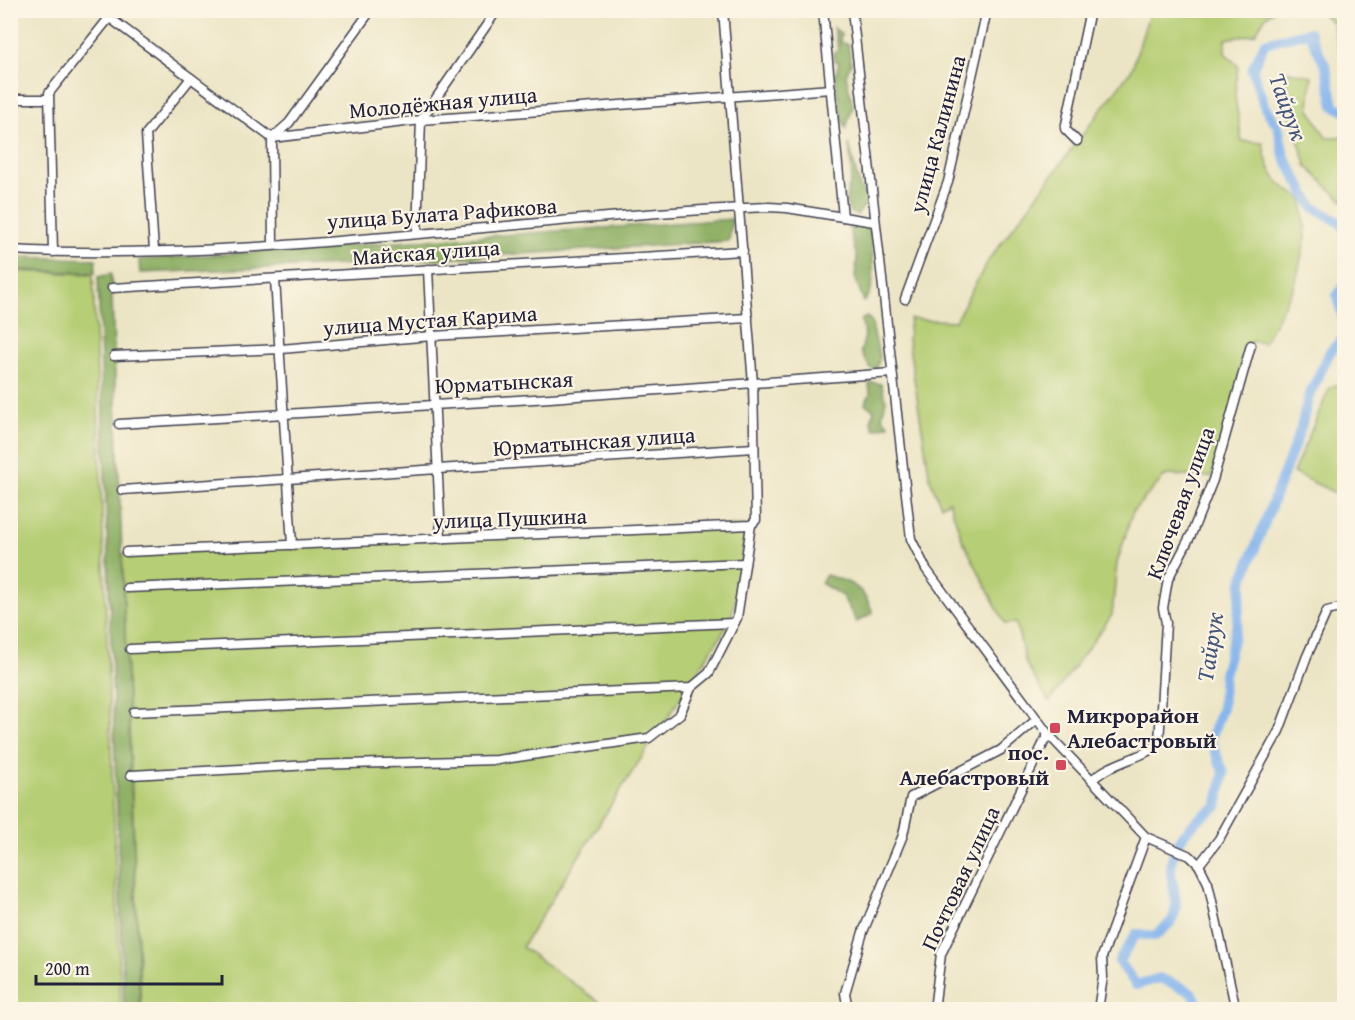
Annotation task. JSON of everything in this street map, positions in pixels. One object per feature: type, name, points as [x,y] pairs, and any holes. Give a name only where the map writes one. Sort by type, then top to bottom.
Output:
[{"type":"street","points":[[273,245],[272,138],[289,123],[371,10]]},
{"type":"street","points":[[417,233],[421,120],[497,10]]},
{"type":"street","points":[[132,775],[311,765],[497,760],[650,738],[680,714],[691,688],[709,673],[734,623],[751,525],[756,520],[753,384],[723,10]]},
{"type":"street","points":[[823,10],[843,217]]},
{"type":"street","name":"улица Калинина","points":[[905,299],[948,182],[987,10]]},
{"type":"street","points":[[1077,141],[1065,129],[1090,10]]},
{"type":"street","points":[[855,12],[874,222],[911,539],[926,569],[1048,734],[1146,837],[1190,856],[1199,865],[1209,883],[1236,1010]]},
{"type":"street","points":[[53,252],[48,99],[51,87],[104,13],[272,138]]},
{"type":"street","points":[[154,250],[146,134],[191,78]]},
{"type":"street","name":"Молодёжная улица","points":[[272,138],[421,120],[831,89]]},
{"type":"street","points":[[10,99],[48,99]]},
{"type":"street","name":"улица Булата Рафикова","points":[[10,250],[106,254],[273,245],[739,208],[787,208],[874,222]]},
{"type":"street","name":"Майская улица","points":[[112,288],[742,252]]},
{"type":"street","points":[[428,269],[441,539]]},
{"type":"street","points":[[276,279],[292,545]]},
{"type":"street","name":"улица Мустая Карима","points":[[114,356],[281,350],[432,336],[748,318]]},
{"type":"street","name":"Ключевая улица","points":[[1092,780],[1131,756],[1152,750],[1159,743],[1166,623],[1163,608],[1168,579],[1191,535],[1213,480],[1251,345]]},
{"type":"street","name":"Юрматынская","points":[[119,424],[753,384],[892,373]]},
{"type":"street","name":"Юрматынская улица","points":[[122,490],[754,448]]},
{"type":"street","name":"улица Пушкина","points":[[126,552],[751,525]]},
{"type":"street","points":[[127,588],[745,562]]},
{"type":"street","points":[[1199,865],[1219,839],[1279,731],[1307,656],[1327,611],[1344,607]]},
{"type":"street","points":[[130,649],[734,623]]},
{"type":"street","points":[[134,712],[691,688]]},
{"type":"street","points":[[848,1010],[845,993],[863,932],[903,835],[911,797],[1000,750],[1036,720]]},
{"type":"street","name":"Почтовая улица","points":[[934,1010],[941,954],[1048,734]]},
{"type":"street","points":[[1098,1010],[1103,977],[1102,957],[1146,837]]},
{"type":"green space","points":[[1150,11],[1273,11],[1266,16],[1255,34],[1226,39],[1225,53],[1238,66],[1235,96],[1242,141],[1263,143],[1267,162],[1274,176],[1285,188],[1302,198],[1306,237],[1295,285],[1264,343],[1251,341],[1211,477],[1166,475],[1133,511],[1117,563],[1112,615],[1049,702],[1026,664],[1016,623],[1005,624],[962,539],[949,501],[941,506],[930,479],[908,340],[910,319],[955,321],[988,261],[1132,69]]},
{"type":"green space","points":[[1319,11],[1344,11],[1344,66],[1332,22]]},
{"type":"green space","points":[[833,27],[841,34],[840,42],[848,44],[851,63],[846,75],[853,106],[846,128],[841,116],[835,77],[839,62],[834,60],[833,53],[839,49]]},
{"type":"green space","points":[[1281,70],[1312,76],[1309,107],[1326,138],[1344,136],[1344,202],[1307,167],[1289,110]]},
{"type":"green space","points":[[849,144],[860,189],[866,195],[866,204],[857,215],[851,213],[846,199],[852,176]]},
{"type":"green space","points":[[732,219],[729,241],[341,265],[140,273],[139,260]]},
{"type":"green space","points":[[862,224],[870,231],[873,268],[872,287],[864,302],[855,277],[857,258],[849,228]]},
{"type":"green space","points":[[11,257],[96,259],[95,273],[11,270]]},
{"type":"green space","points":[[11,271],[93,274],[121,1009],[11,1009]]},
{"type":"green space","points":[[111,274],[140,1009],[124,1009],[98,277]]},
{"type":"green space","points":[[867,317],[871,321],[880,358],[876,370],[870,368],[861,352],[865,335],[861,320]]},
{"type":"green space","points":[[869,382],[881,384],[886,400],[882,417],[889,425],[874,429],[871,421],[874,410],[865,404],[870,394]]},
{"type":"green space","points":[[1344,382],[1344,497],[1293,473],[1330,387]]},
{"type":"green space","points":[[745,525],[741,576],[730,622],[522,947],[609,1009],[141,1009],[122,554]]},
{"type":"green space","points":[[826,575],[850,583],[861,591],[873,613],[857,622],[842,596],[821,583]]},
{"type":"waterway","name":"Тайрук","points":[[1344,111],[1334,106],[1326,67],[1309,32],[1265,43],[1252,69],[1265,108],[1278,126],[1284,156],[1312,206],[1342,224],[1344,230]]},
{"type":"waterway","name":"Тайрук","points":[[1344,286],[1337,296],[1344,322]]},
{"type":"waterway","name":"Тайрук","points":[[1202,1010],[1191,992],[1160,978],[1136,985],[1119,961],[1136,934],[1155,936],[1172,920],[1176,909],[1171,874],[1174,853],[1178,843],[1191,826],[1217,807],[1224,773],[1210,740],[1222,708],[1224,674],[1237,624],[1242,582],[1300,431],[1309,396],[1330,352],[1344,337]]},
{"type":"place","name":"Микрорайон Алебастровый","points":[[1055,728]]},
{"type":"place","name":"пос. Алебастровый","points":[[1061,765]]}]
